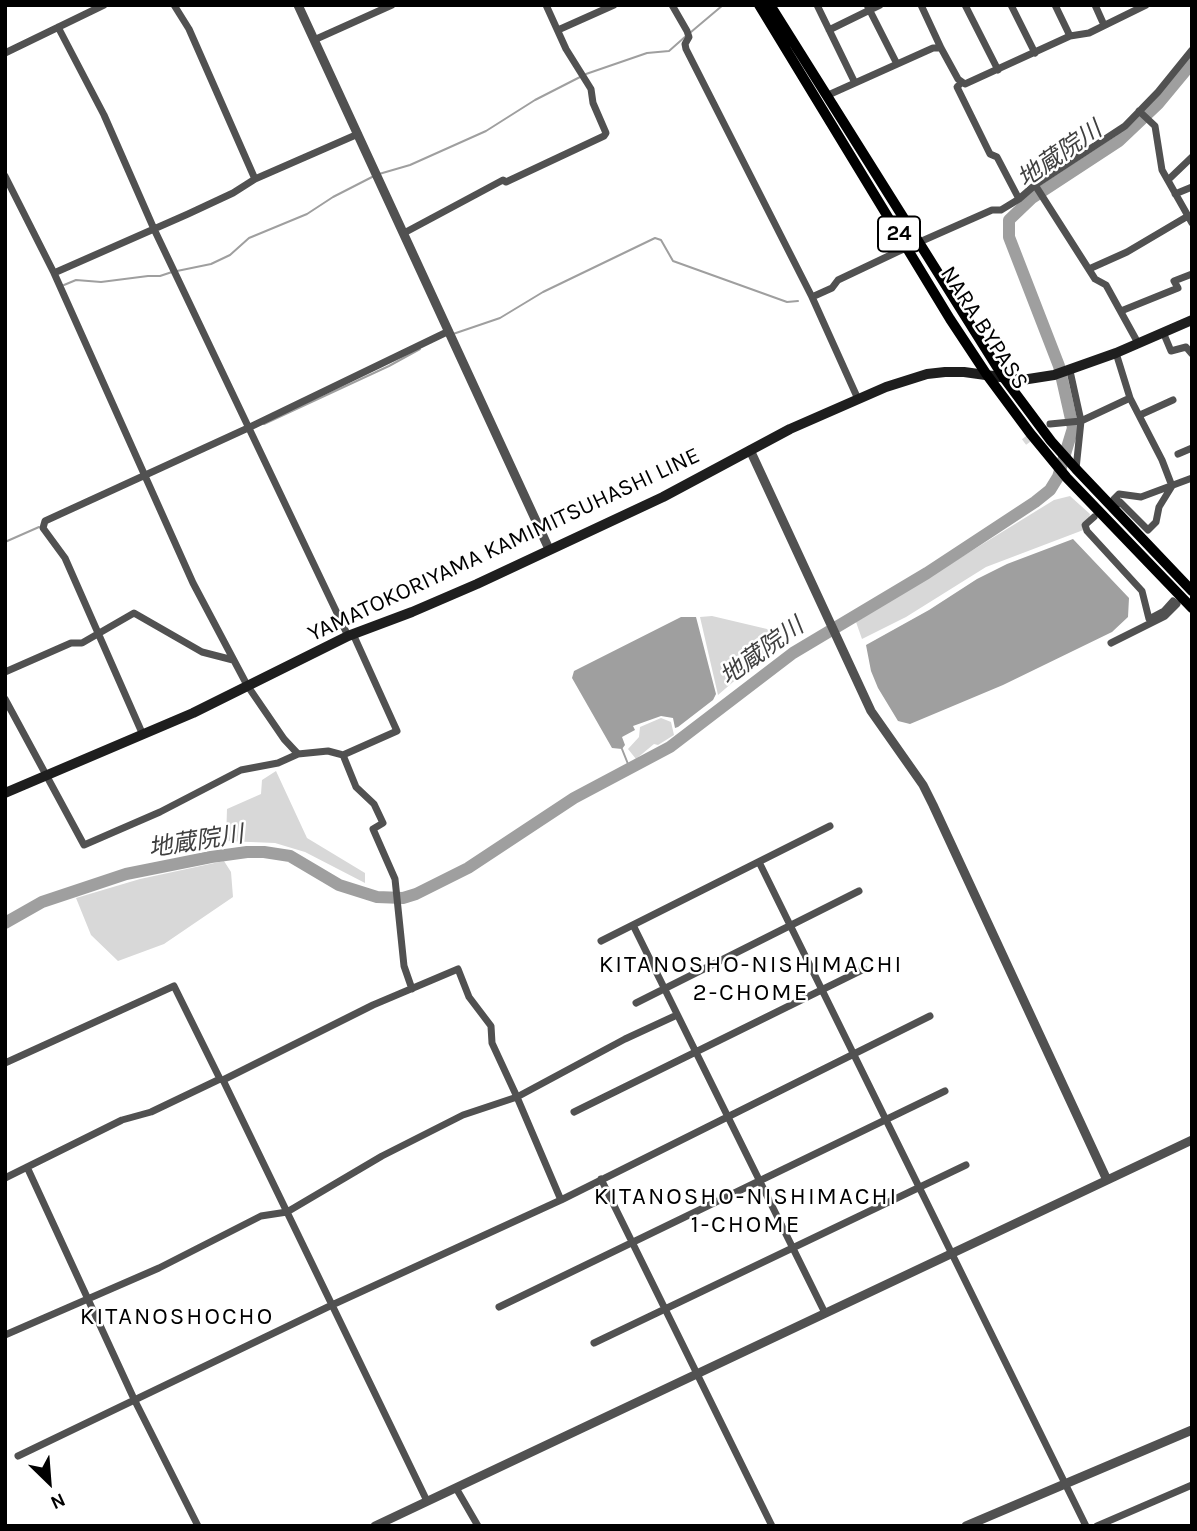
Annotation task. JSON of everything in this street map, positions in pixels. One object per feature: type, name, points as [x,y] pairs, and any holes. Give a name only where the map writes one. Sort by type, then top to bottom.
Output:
[{"type":"highway","name":"NARA BYPASS","points":[[759,5],[950,319],[987,375],[1067,478],[1192,608]]},
{"type":"highway","name":"NARA BYPASS","points":[[770,5],[1004,378],[1051,441],[1074,467],[1113,503],[1192,591]]},
{"type":"main road","name":"YAMATOKORIYAMA KAMIMITSUHASHI LINE","points":[[5,793],[193,713],[350,635],[453,594],[663,497],[790,429],[858,399],[927,374],[954,372],[1022,380],[1054,375],[1116,353],[1192,320]]},
{"type":"street","points":[[5,53],[104,5]]},
{"type":"street","points":[[174,5],[194,38],[211,83],[255,179]]},
{"type":"street","points":[[298,5],[550,549]]},
{"type":"street","points":[[314,40],[392,5]]},
{"type":"street","points":[[404,233],[503,180],[506,182],[606,133],[583,74],[566,49],[546,5]]},
{"type":"street","points":[[558,30],[614,5]]},
{"type":"street","points":[[672,5],[688,34],[686,48],[812,297],[858,399]]},
{"type":"street","points":[[817,5],[855,83]]},
{"type":"street","points":[[829,30],[869,8],[880,5]]},
{"type":"street","points":[[921,5],[961,83]]},
{"type":"street","points":[[965,5],[998,70]]},
{"type":"street","points":[[1011,5],[1035,53]]},
{"type":"street","points":[[1055,5],[1070,36]]},
{"type":"street","points":[[1095,5],[1104,24]]},
{"type":"street","points":[[1019,199],[997,157],[990,154],[957,87],[1070,36],[1089,33],[1146,5]]},
{"type":"street","points":[[869,8],[897,64]]},
{"type":"street","points":[[5,699],[85,845],[160,812],[240,770],[278,763],[298,754],[328,751],[343,755],[397,731],[249,430],[154,229],[104,115],[58,27]]},
{"type":"street","points":[[826,96],[933,48],[941,48]]},
{"type":"street","points":[[920,247],[959,232],[1001,210],[1105,141],[1140,112],[1192,50]]},
{"type":"street","points":[[1089,269],[1190,219],[1162,170],[1155,126],[1140,112]]},
{"type":"street","points":[[54,273],[358,134]]},
{"type":"street","points":[[1168,180],[1192,157]]},
{"type":"street","points":[[5,176],[54,273],[193,583],[247,685],[284,740],[298,754]]},
{"type":"street","points":[[1036,186],[1095,279],[1106,285],[1138,343]]},
{"type":"street","points":[[1175,194],[1192,187]]},
{"type":"street","points":[[812,297],[832,288],[838,280],[897,252],[992,210],[1001,210]]},
{"type":"street","points":[[1121,311],[1178,288],[1174,281],[1192,274]]},
{"type":"street","points":[[1163,332],[1171,351],[1186,347],[1192,354]]},
{"type":"street","points":[[143,735],[65,558],[44,524],[451,335]]},
{"type":"street","points":[[1116,353],[1130,398],[1172,486]]},
{"type":"street","points":[[1069,371],[1075,422],[1074,467]]},
{"type":"street","points":[[1050,424],[1075,422],[1130,398]]},
{"type":"street","points":[[1140,415],[1173,400]]},
{"type":"street","points":[[1178,454],[1192,448]]},
{"type":"street","points":[[750,450],[871,711],[923,785],[933,805],[1107,1180]]},
{"type":"street","points":[[1113,503],[1119,494],[1141,497],[1192,478]]},
{"type":"street","points":[[1113,503],[1120,502],[1148,530],[1156,522],[1159,507],[1172,486]]},
{"type":"street","points":[[1094,517],[1085,526],[1087,531],[1142,591],[1149,619],[1164,611],[1173,601],[1177,604],[1166,616],[1111,643]]},
{"type":"street","points":[[5,672],[71,643],[82,643],[134,614],[202,652],[233,660]]},
{"type":"street","points":[[343,755],[356,787],[374,804],[383,823],[373,829],[396,879],[404,966],[412,989]]},
{"type":"street","points":[[601,941],[830,825]]},
{"type":"street","points":[[759,862],[1086,1526]]},
{"type":"street","points":[[636,1003],[859,891]]},
{"type":"street","points":[[633,925],[825,1313]]},
{"type":"street","points":[[5,1178],[122,1120],[151,1112],[373,1005],[458,969],[469,998],[491,1026],[492,1043],[561,1200]]},
{"type":"street","points":[[574,1112],[864,969]]},
{"type":"street","points":[[5,1063],[174,986],[427,1501]]},
{"type":"street","points":[[5,1335],[159,1268],[261,1216],[287,1212],[382,1156],[463,1115],[517,1097],[625,1039],[677,1015]]},
{"type":"street","points":[[18,1456],[332,1305],[561,1200],[930,1016]]},
{"type":"street","points":[[499,1307],[945,1091]]},
{"type":"street","points":[[375,1526],[1192,1140]]},
{"type":"street","points":[[594,1343],[664,1307],[966,1165]]},
{"type":"street","points":[[27,1167],[134,1399],[198,1526]]},
{"type":"street","points":[[601,1179],[772,1526]]},
{"type":"street","points":[[966,1526],[1191,1431]]},
{"type":"street","points":[[1097,1526],[1192,1485]]},
{"type":"street","points":[[456,1488],[478,1526]]},
{"type":"shaded area","points":[[1070,496],[1090,514],[1086,529],[986,567],[906,617],[862,639],[856,622],[1054,500]]},
{"type":"shaded area","points":[[1073,539],[1129,598],[1128,617],[1112,632],[1003,685],[910,724],[898,721],[878,688],[871,671],[866,645],[929,610],[977,579],[1007,564]]},
{"type":"shaded area","points":[[712,616],[767,629],[775,635],[777,644],[718,695],[700,617]]},
{"type":"shaded area","points":[[681,617],[696,617],[716,694],[713,700],[675,728],[673,718],[661,716],[633,726],[635,730],[622,737],[625,745],[622,749],[612,748],[572,678],[574,671]]},
{"type":"shaded area","points":[[661,718],[671,722],[674,735],[658,745],[654,744],[636,759],[628,749],[639,737],[640,727]]},
{"type":"shaded area","points":[[276,771],[307,838],[365,873],[365,883],[305,852],[275,843],[226,841],[227,809],[261,794],[262,780]]},
{"type":"shaded area","points":[[224,861],[231,872],[233,897],[164,944],[118,961],[91,935],[76,898],[140,879]]},
{"type":"waterway","points":[[691,32],[723,5]]},
{"type":"waterway","points":[[586,74],[647,53],[669,51],[686,36]]},
{"type":"waterway","name":"地蔵院川","points":[[5,923],[42,902],[126,874],[247,852],[290,856],[339,885],[377,897],[403,898],[416,894],[468,868],[574,798],[670,747],[793,653],[927,573],[1035,502],[1050,490],[1058,477],[1073,428],[1059,366],[1009,237],[1009,220],[1032,198],[1119,141],[1158,104],[1192,63]]},
{"type":"waterway","points":[[379,174],[410,165],[486,131],[535,100],[582,76]]},
{"type":"waterway","points":[[177,271],[211,264],[230,255],[249,238],[307,214],[374,176]]},
{"type":"waterway","points":[[453,334],[500,318],[543,292],[655,238],[661,240],[673,261],[787,302],[798,301]]},
{"type":"waterway","points":[[64,285],[76,280],[101,282],[160,276],[172,272]]},
{"type":"waterway","points":[[264,424],[420,349]]},
{"type":"waterway","points":[[5,542],[39,527]]},
{"type":"waterway","points":[[622,749],[630,769]]},
{"type":"tunnel","points":[[1024,442],[1035,434]]},
{"type":"district","name":"KITANOSHO-NISHIMACHI 2-CHOME","points":[[751,979]]},
{"type":"district","name":"KITANOSHO-NISHIMACHI 1-CHOME","points":[[746,1211]]},
{"type":"district","name":"KITANOSHOCHO","points":[[177,1317]]}]
